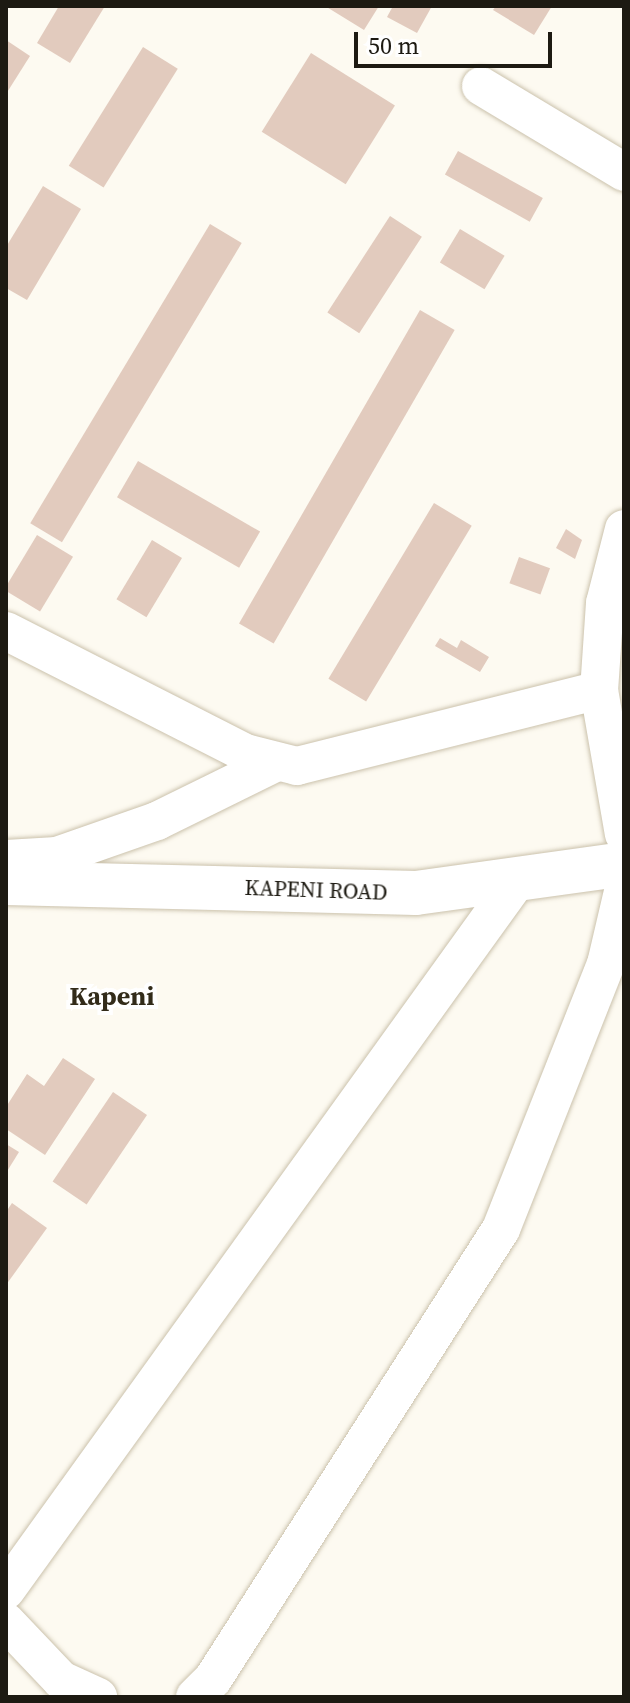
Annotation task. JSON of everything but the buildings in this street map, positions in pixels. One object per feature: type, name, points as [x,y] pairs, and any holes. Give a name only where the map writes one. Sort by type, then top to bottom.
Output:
[{"type":"main road","name":"KAPENI ROAD","points":[[6,883],[416,893],[624,864]]},
{"type":"street","points":[[481,86],[624,172]]},
{"type":"street","points":[[624,529],[605,603],[599,690],[624,834]]},
{"type":"street","points":[[6,631],[245,753],[275,763],[327,762],[599,690]]},
{"type":"street","points":[[6,859],[57,856],[157,821],[275,763]]},
{"type":"street","points":[[12,1572],[518,879]]},
{"type":"street","points":[[195,1697],[213,1679],[501,1229],[606,964],[624,887]]},
{"type":"street","points":[[6,1622],[55,1689],[98,1697]]},
{"type":"district","name":"Kapeni","points":[[112,997]]}]
